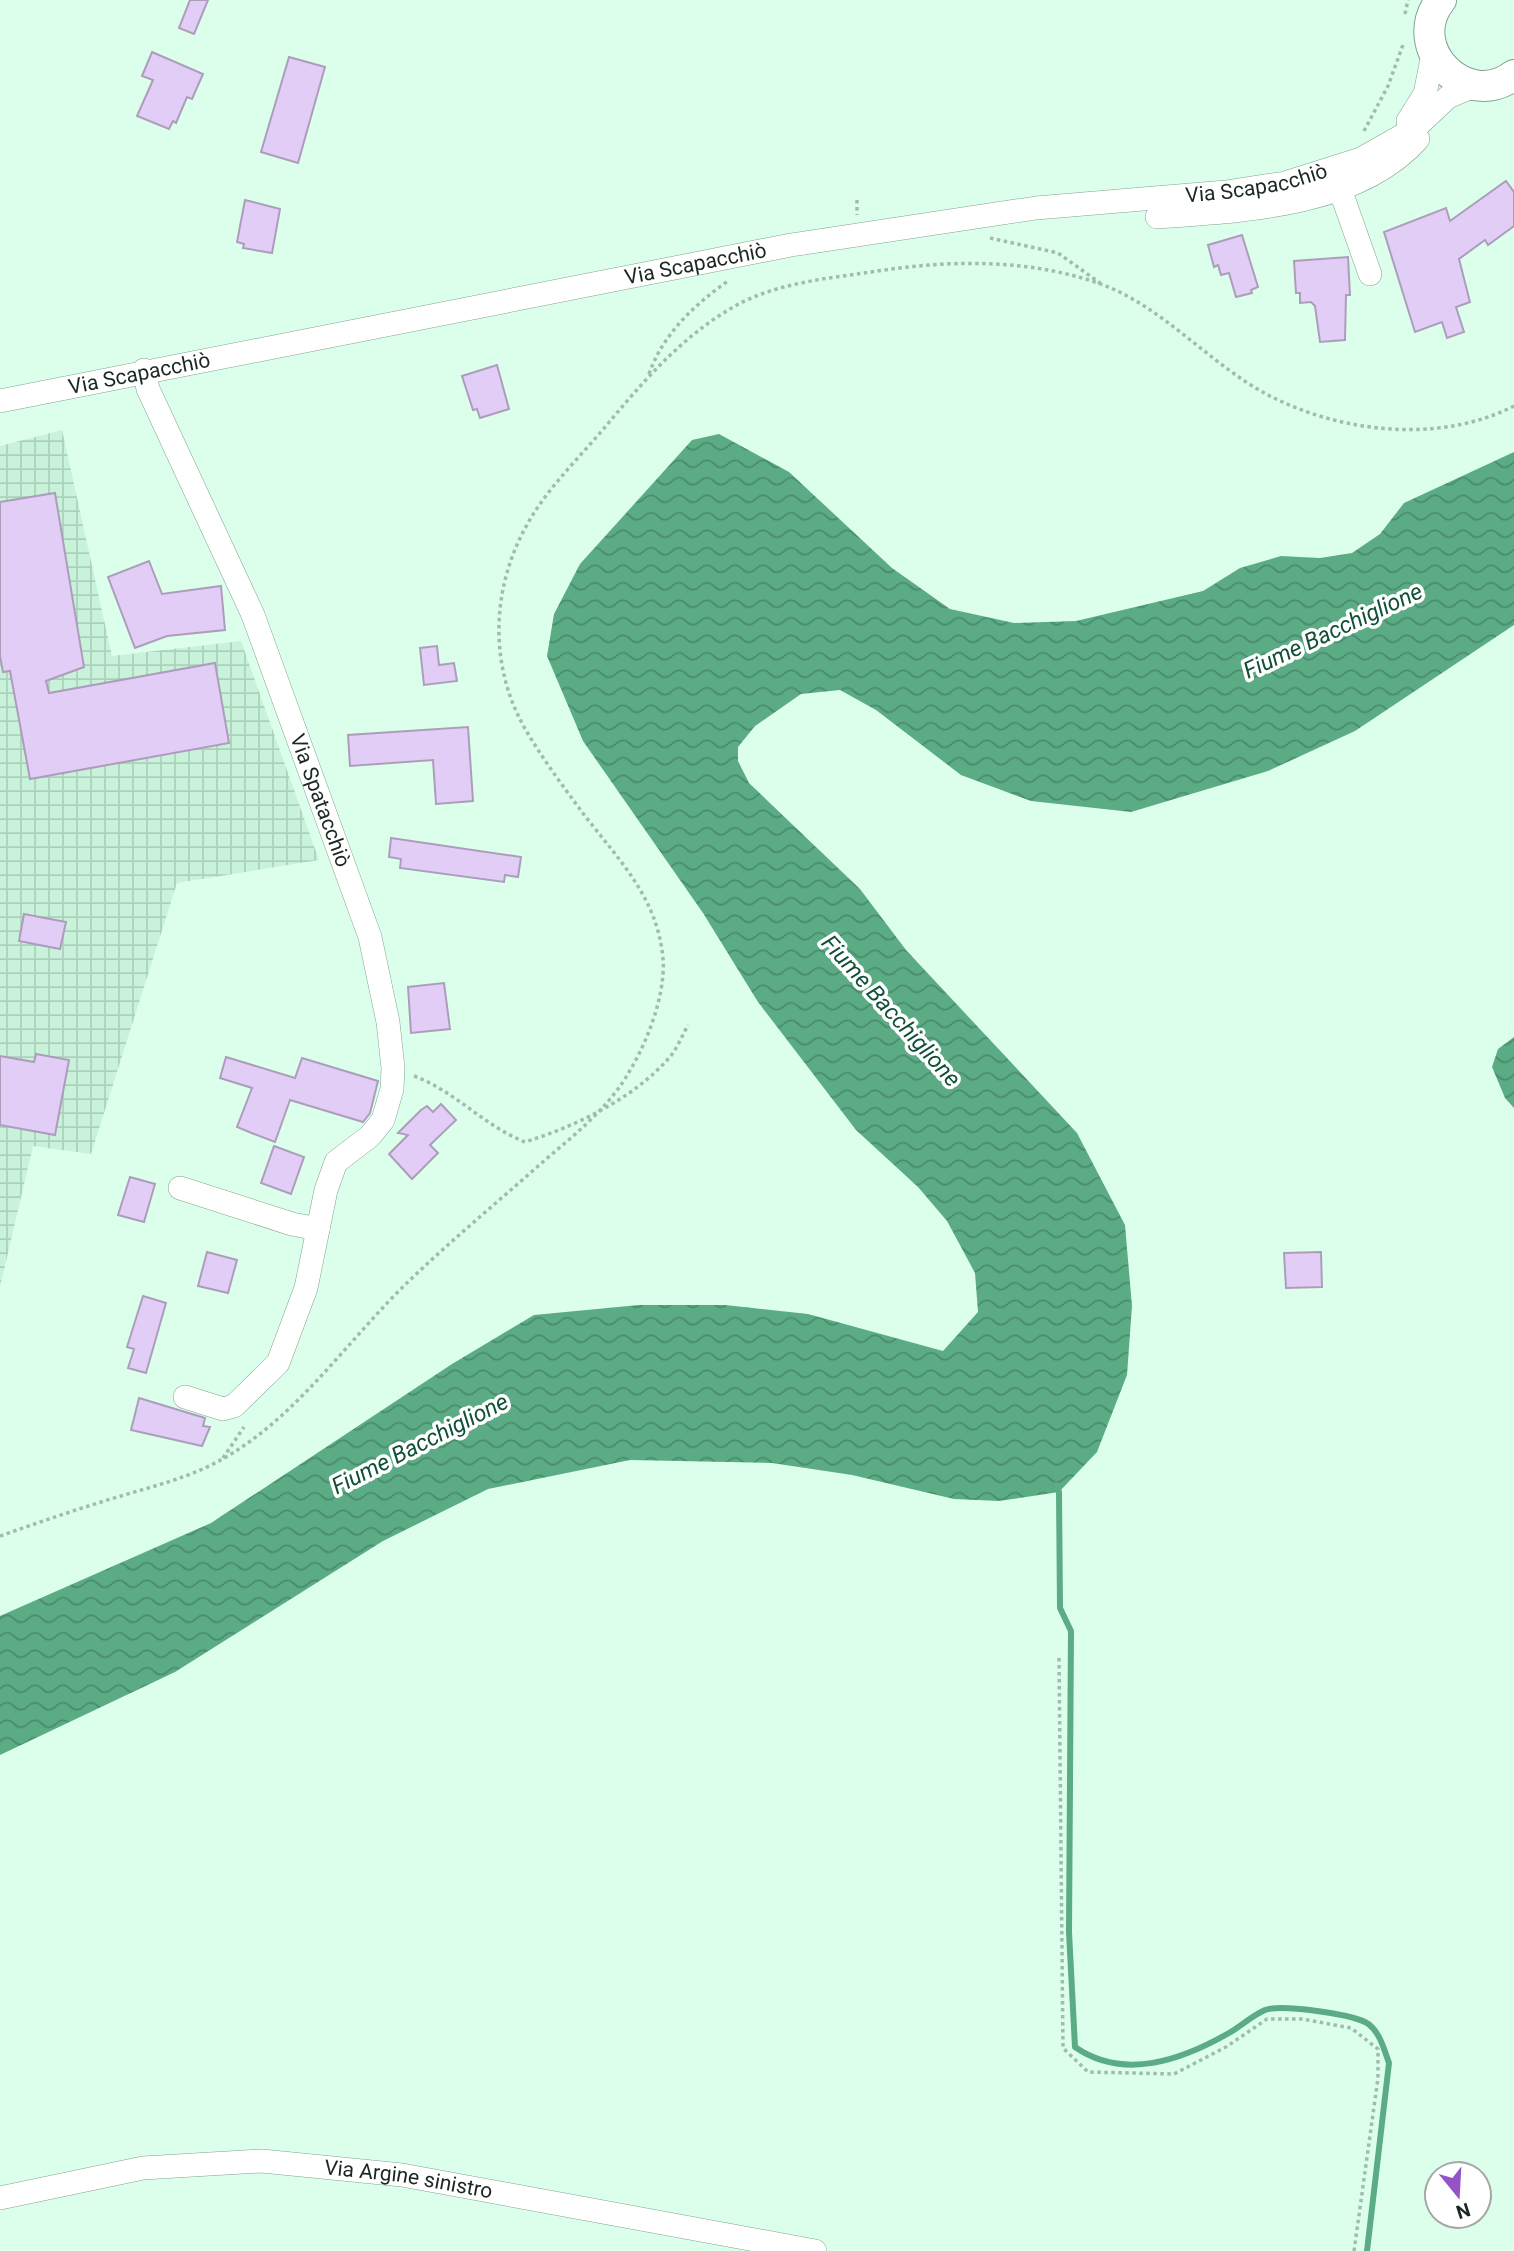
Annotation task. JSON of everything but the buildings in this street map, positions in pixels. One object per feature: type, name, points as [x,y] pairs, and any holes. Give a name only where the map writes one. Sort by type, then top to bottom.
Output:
[{"type":"main road","points":[[1433,6],[1430,43],[1433,54],[1454,78],[1484,86],[1497,84],[1514,75]]},
{"type":"street","points":[[1392,144],[1421,102],[1431,74],[1433,54]]},
{"type":"street","name":"Via Scapacchiò","points":[[0,401],[144,370],[829,239],[1037,208],[1226,192],[1336,178],[1414,129],[1448,97],[1484,86]]},
{"type":"street","points":[[1157,217],[1277,206],[1336,178],[1379,170],[1405,153],[1418,139]]},
{"type":"street","points":[[1336,178],[1370,274]]},
{"type":"street","name":"Via Spatacchiò","points":[[144,370],[148,389],[253,615],[370,937],[388,1022],[393,1068],[393,1088],[383,1120],[370,1136],[336,1163],[318,1229],[306,1288],[278,1363],[234,1406],[223,1409],[185,1397]]},
{"type":"street","points":[[180,1188],[292,1224],[318,1229]]},
{"type":"street","name":"Via Argine sinistro","points":[[0,2198],[143,2168],[262,2161],[402,2175],[815,2251]]},
{"type":"path","points":[[857,200],[857,218]]},
{"type":"path","points":[[978,236],[1058,253],[1102,284],[1143,306],[1267,394],[1317,414],[1380,428],[1460,428],[1514,406]]},
{"type":"path","points":[[0,1536],[180,1478],[216,1463],[253,1440],[410,1280],[602,1108],[623,1082],[656,1010],[664,965],[657,920],[639,884],[582,811],[524,728],[507,684],[496,639],[505,577],[537,508],[649,375],[724,312],[768,291],[827,279],[917,265],[995,262],[1045,270],[1102,284]]},
{"type":"path","points":[[649,375],[657,349],[692,310],[729,280]]},
{"type":"path","points":[[393,1068],[429,1082],[484,1122],[525,1142],[552,1134],[631,1093],[671,1057],[688,1025]]},
{"type":"path","points":[[1059,1658],[1063,2048],[1088,2072],[1174,2074],[1226,2047],[1267,2019],[1302,2019],[1350,2028],[1378,2049],[1378,2078],[1354,2251]]},
{"type":"shaded area","points":[[62,430],[112,656],[241,641],[319,860],[177,883],[91,1154],[33,1146],[0,1287],[0,446]]},
{"type":"water","name":"Fiume Bacchiglione","points":[[719,434],[789,472],[892,568],[950,609],[1014,623],[1076,621],[1203,591],[1240,568],[1281,556],[1320,558],[1352,553],[1380,534],[1404,503],[1514,452],[1514,625],[1355,731],[1268,771],[1131,812],[1031,801],[961,775],[876,710],[840,690],[801,694],[755,726],[738,747],[738,761],[749,783],[860,889],[906,950],[1077,1133],[1125,1225],[1132,1306],[1127,1375],[1097,1452],[1059,1492],[999,1501],[954,1499],[852,1475],[772,1463],[630,1460],[488,1489],[383,1541],[175,1672],[0,1755],[0,1616],[211,1523],[452,1364],[534,1315],[639,1305],[725,1305],[808,1314],[943,1351],[978,1312],[975,1273],[947,1221],[918,1187],[856,1130],[758,1002],[703,913],[583,741],[547,656],[554,614],[580,564],[692,440]]},
{"type":"water","points":[[1514,1037],[1514,1108],[1505,1098],[1492,1067],[1498,1049]]},
{"type":"waterway","points":[[1056,1485],[1059,1492],[1060,1608],[1071,1631],[1069,1932],[1075,2047],[1113,2063],[1153,2063],[1211,2043],[1260,2012],[1274,2008],[1331,2013],[1370,2025],[1380,2040],[1389,2063],[1367,2251]]}]
